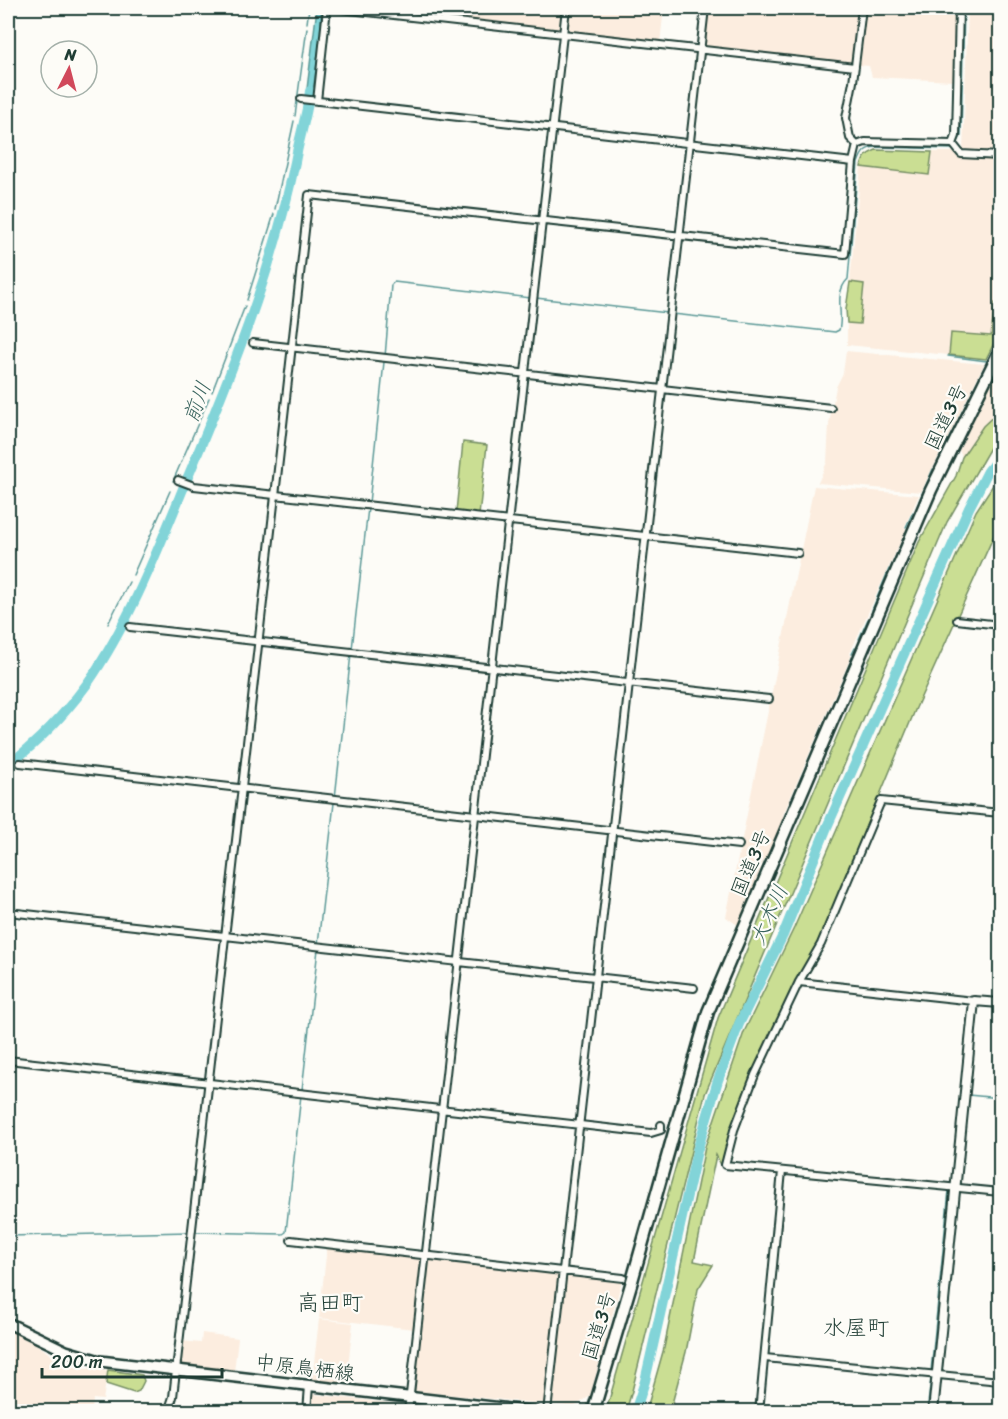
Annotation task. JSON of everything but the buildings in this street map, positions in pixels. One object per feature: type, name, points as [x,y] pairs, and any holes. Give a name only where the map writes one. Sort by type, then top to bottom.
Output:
[{"type":"highway","name":"国道3号","points":[[592,1412],[632,1281],[708,1012],[931,490],[1000,350]]},
{"type":"main road","name":"中原鳥栖線","points":[[8,1323],[66,1351],[128,1366],[535,1412]]},
{"type":"street","points":[[316,101],[329,8],[855,67]]},
{"type":"street","points":[[408,1412],[566,8]]},
{"type":"street","points":[[548,1412],[705,8]]},
{"type":"street","points":[[857,146],[850,138],[846,118],[862,8]]},
{"type":"street","points":[[959,8],[956,147],[961,154],[1000,156]]},
{"type":"street","points":[[302,99],[853,162]]},
{"type":"street","points":[[168,1412],[173,1397],[309,195],[845,254],[853,162],[857,146],[865,142],[956,147]]},
{"type":"street","points":[[253,343],[831,408]]},
{"type":"street","points":[[178,480],[194,486],[798,553]]},
{"type":"street","points":[[957,620],[1000,625]]},
{"type":"street","points":[[130,627],[769,699]]},
{"type":"street","points":[[20,764],[739,845]]},
{"type":"street","points":[[1000,813],[880,801],[831,915],[830,923],[755,1075],[734,1130],[725,1165],[1000,1192]]},
{"type":"street","points":[[8,912],[694,988]]},
{"type":"street","points":[[799,982],[1000,1003]]},
{"type":"street","points":[[933,1412],[974,1000]]},
{"type":"street","points":[[8,1060],[651,1133],[661,1130],[661,1125]]},
{"type":"street","points":[[759,1412],[782,1172]]},
{"type":"street","points":[[291,1240],[623,1278]]},
{"type":"street","points":[[765,1358],[1000,1381]]},
{"type":"street","points":[[307,1412],[309,1386]]},
{"type":"shaded area","points":[[346,8],[563,8],[561,32]]},
{"type":"shaded area","points":[[568,8],[664,8],[660,43],[569,33],[566,29]]},
{"type":"shaded area","points":[[709,8],[860,8],[854,62],[851,64],[705,47]]},
{"type":"shaded area","points":[[866,8],[956,8],[953,81],[872,77],[869,66],[859,65]]},
{"type":"shaded area","points":[[968,8],[1000,8],[1000,152],[963,151]]},
{"type":"shaded area","points":[[932,152],[953,152],[958,156],[1000,159],[1000,303],[995,303],[991,336],[952,333],[949,355],[847,345],[847,323],[860,323],[864,284],[850,282],[861,167],[929,175]]},
{"type":"shaded area","points":[[846,351],[984,364],[921,492],[818,483],[827,462],[829,424],[836,387],[843,373]]},
{"type":"shaded area","points":[[1000,364],[1000,410],[983,426],[962,457],[959,450]]},
{"type":"shaded area","points":[[814,486],[919,495],[850,653],[851,656],[783,815],[785,819],[768,858],[764,859],[739,926],[726,917]]},
{"type":"shaded area","points":[[327,1247],[422,1258],[414,1329],[319,1318]]},
{"type":"shaded area","points":[[427,1258],[560,1273],[546,1404],[412,1391]]},
{"type":"shaded area","points":[[566,1274],[622,1280],[590,1396],[574,1407],[552,1404]]},
{"type":"shaded area","points":[[319,1319],[353,1323],[346,1384],[312,1380]]},
{"type":"shaded area","points":[[8,1330],[70,1366],[108,1370],[103,1400],[93,1399],[92,1411],[8,1411]]},
{"type":"shaded area","points":[[202,1333],[238,1338],[234,1372],[178,1364],[181,1341],[201,1343]]},
{"type":"shaded area","points":[[311,1394],[406,1405],[405,1411],[309,1412]]},
{"type":"shaded area","points":[[412,1405],[467,1411],[411,1412]]},
{"type":"green space","points":[[876,150],[932,152],[929,175],[861,167],[866,156]]},
{"type":"green space","points":[[850,282],[864,284],[860,324],[847,323],[846,309]]},
{"type":"green space","points":[[995,303],[1000,303],[1000,331],[986,359],[949,355],[951,333],[991,336]]},
{"type":"green space","points":[[1000,410],[1000,436],[991,446],[947,522],[705,1094],[626,1411],[606,1411],[718,1018],[919,542],[956,476],[962,457],[983,426]]},
{"type":"green space","points":[[463,442],[487,445],[479,515],[456,512]]},
{"type":"green space","points":[[1000,474],[1000,522],[916,708],[825,927],[798,981],[733,1128],[722,1167],[716,1155],[694,1261],[713,1265],[698,1289],[686,1352],[670,1411],[646,1412],[664,1348],[705,1147],[744,1032],[794,928],[976,511]]},
{"type":"green space","points":[[108,1370],[142,1375],[144,1381],[139,1391],[134,1393],[106,1384]]},
{"type":"water","points":[[317,8],[321,8],[321,30],[312,98],[306,97]]},
{"type":"waterway","points":[[307,23],[309,8]]},
{"type":"waterway","points":[[956,146],[961,136],[964,8]]},
{"type":"waterway","points":[[295,116],[307,28]]},
{"type":"waterway","name":"前川","points":[[8,765],[50,728],[87,684],[116,637],[153,561],[218,405],[262,285],[285,204],[310,91]]},
{"type":"waterway","points":[[275,209],[294,121]]},
{"type":"waterway","points":[[673,314],[835,332],[839,330],[841,291],[848,279],[858,163],[863,153],[869,148],[876,147],[953,149]]},
{"type":"waterway","points":[[247,300],[274,214]]},
{"type":"waterway","points":[[385,357],[391,285],[394,282],[531,298]]},
{"type":"waterway","points":[[536,298],[668,313]]},
{"type":"waterway","points":[[212,392],[245,306]]},
{"type":"waterway","points":[[948,356],[987,361],[1000,336]]},
{"type":"waterway","points":[[369,503],[384,362]]},
{"type":"waterway","points":[[959,418],[985,367]]},
{"type":"waterway","points":[[173,481],[209,398]]},
{"type":"waterway","points":[[947,442],[954,429]]},
{"type":"waterway","name":"大木川","points":[[635,1412],[645,1381],[697,1151],[718,1080],[739,1024],[783,935],[827,827],[969,508],[988,471],[1000,456]]},
{"type":"waterway","points":[[919,501],[933,469]]},
{"type":"waterway","points":[[133,575],[170,491]]},
{"type":"waterway","points":[[352,649],[368,508]]},
{"type":"waterway","points":[[906,527],[913,512]]},
{"type":"waterway","points":[[872,610],[889,569]]},
{"type":"waterway","points":[[108,624],[129,582]]},
{"type":"waterway","points":[[859,639],[868,619]]},
{"type":"waterway","points":[[852,654],[855,648]]},
{"type":"waterway","points":[[335,798],[351,654]]},
{"type":"waterway","points":[[318,944],[334,803]]},
{"type":"waterway","points":[[302,1090],[318,949]]},
{"type":"waterway","points":[[195,1232],[283,1234],[286,1232],[301,1095]]},
{"type":"waterway","points":[[968,1095],[1000,1098]]},
{"type":"waterway","points":[[931,1371],[949,1190]]},
{"type":"waterway","points":[[8,1236],[190,1232]]},
{"type":"waterway","points":[[927,1412],[931,1378]]},
{"type":"district","name":"高田町","points":[[330,1302]]},
{"type":"district","name":"水屋町","points":[[856,1327]]}]
